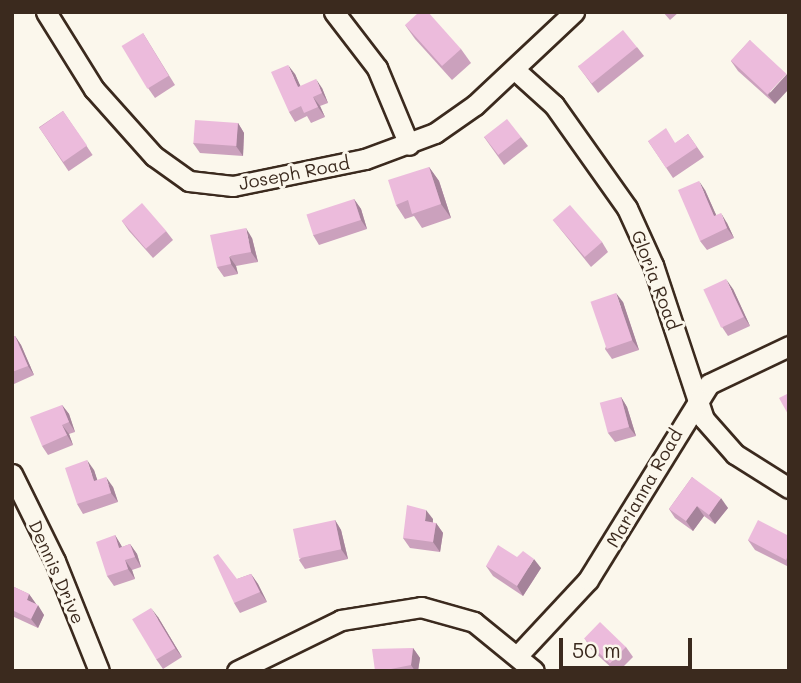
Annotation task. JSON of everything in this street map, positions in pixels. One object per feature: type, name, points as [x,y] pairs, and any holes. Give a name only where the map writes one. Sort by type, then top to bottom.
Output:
[{"type":"street","name":"Joseph Road","points":[[46,12],[118,119],[154,156],[189,181],[233,186],[327,168],[409,145],[456,120],[574,12]]},
{"type":"street","points":[[334,12],[377,68],[409,145]]},
{"type":"street","name":"Gloria Road","points":[[514,68],[554,105],[627,208],[674,323],[695,401],[718,439],[789,488]]},
{"type":"street","name":"Marianna Road","points":[[518,656],[588,580],[623,528],[695,401],[726,375],[789,346]]},
{"type":"street","name":"Dennis Drive","points":[[12,474],[99,671]]},
{"type":"street","points":[[12,518],[26,503]]},
{"type":"street","points":[[237,671],[341,620],[394,608],[449,611],[474,622],[534,671]]},
{"type":"building","points":[[419,12],[428,12],[461,49],[442,66],[405,25]]},
{"type":"building","points":[[623,30],[637,47],[592,84],[578,67]]},
{"type":"building","points":[[143,33],[169,76],[147,89],[122,46]]},
{"type":"building","points":[[750,40],[787,74],[767,95],[731,60]]},
{"type":"building","points":[[288,65],[298,87],[316,79],[322,93],[313,97],[318,107],[304,113],[301,106],[289,112],[271,72]]},
{"type":"building","points":[[63,111],[87,145],[63,162],[39,128]]},
{"type":"building","points":[[507,119],[521,137],[498,155],[484,137]]},
{"type":"building","points":[[195,120],[238,123],[236,146],[193,143]]},
{"type":"building","points":[[666,128],[675,143],[688,134],[697,147],[666,168],[648,141]]},
{"type":"building","points":[[429,167],[441,204],[412,214],[408,200],[396,205],[388,180]]},
{"type":"building","points":[[699,181],[714,216],[721,213],[727,228],[700,241],[678,190]]},
{"type":"building","points":[[354,199],[361,220],[313,235],[306,214]]},
{"type":"building","points":[[142,203],[166,231],[146,249],[122,221]]},
{"type":"building","points":[[570,205],[602,242],[585,257],[553,220]]},
{"type":"building","points":[[246,228],[251,252],[229,256],[231,264],[217,267],[210,235]]},
{"type":"building","points":[[726,279],[744,317],[721,328],[703,290]]},
{"type":"building","points":[[616,293],[632,340],[607,349],[590,302]]},
{"type":"building","points":[[15,336],[28,366],[12,372],[12,337]]},
{"type":"building","points":[[789,393],[789,416],[779,398]]},
{"type":"building","points":[[621,397],[629,427],[608,433],[600,403]]},
{"type":"building","points":[[62,405],[69,422],[62,425],[67,435],[42,446],[30,417]]},
{"type":"building","points":[[87,460],[94,481],[106,477],[111,493],[77,504],[65,468]]},
{"type":"building","points":[[692,477],[721,498],[709,515],[697,506],[686,521],[669,509]]},
{"type":"building","points":[[407,505],[426,510],[425,521],[436,523],[433,542],[403,538]]},
{"type":"building","points":[[335,520],[341,549],[299,558],[293,529]]},
{"type":"building","points":[[758,520],[789,536],[789,553],[786,560],[748,540]]},
{"type":"building","points":[[115,535],[119,548],[130,544],[135,557],[125,560],[128,569],[107,576],[96,542]]},
{"type":"building","points":[[498,545],[517,557],[523,551],[534,559],[517,586],[486,566]]},
{"type":"building","points":[[218,554],[237,579],[251,574],[260,592],[234,603],[213,557]]},
{"type":"building","points":[[12,586],[29,594],[27,600],[38,605],[31,619],[12,610]]},
{"type":"building","points":[[151,608],[175,648],[156,660],[132,619]]},
{"type":"building","points":[[600,622],[626,647],[610,664],[584,639]]},
{"type":"building","points":[[413,648],[411,665],[391,669],[392,671],[375,671],[372,649]]}]
